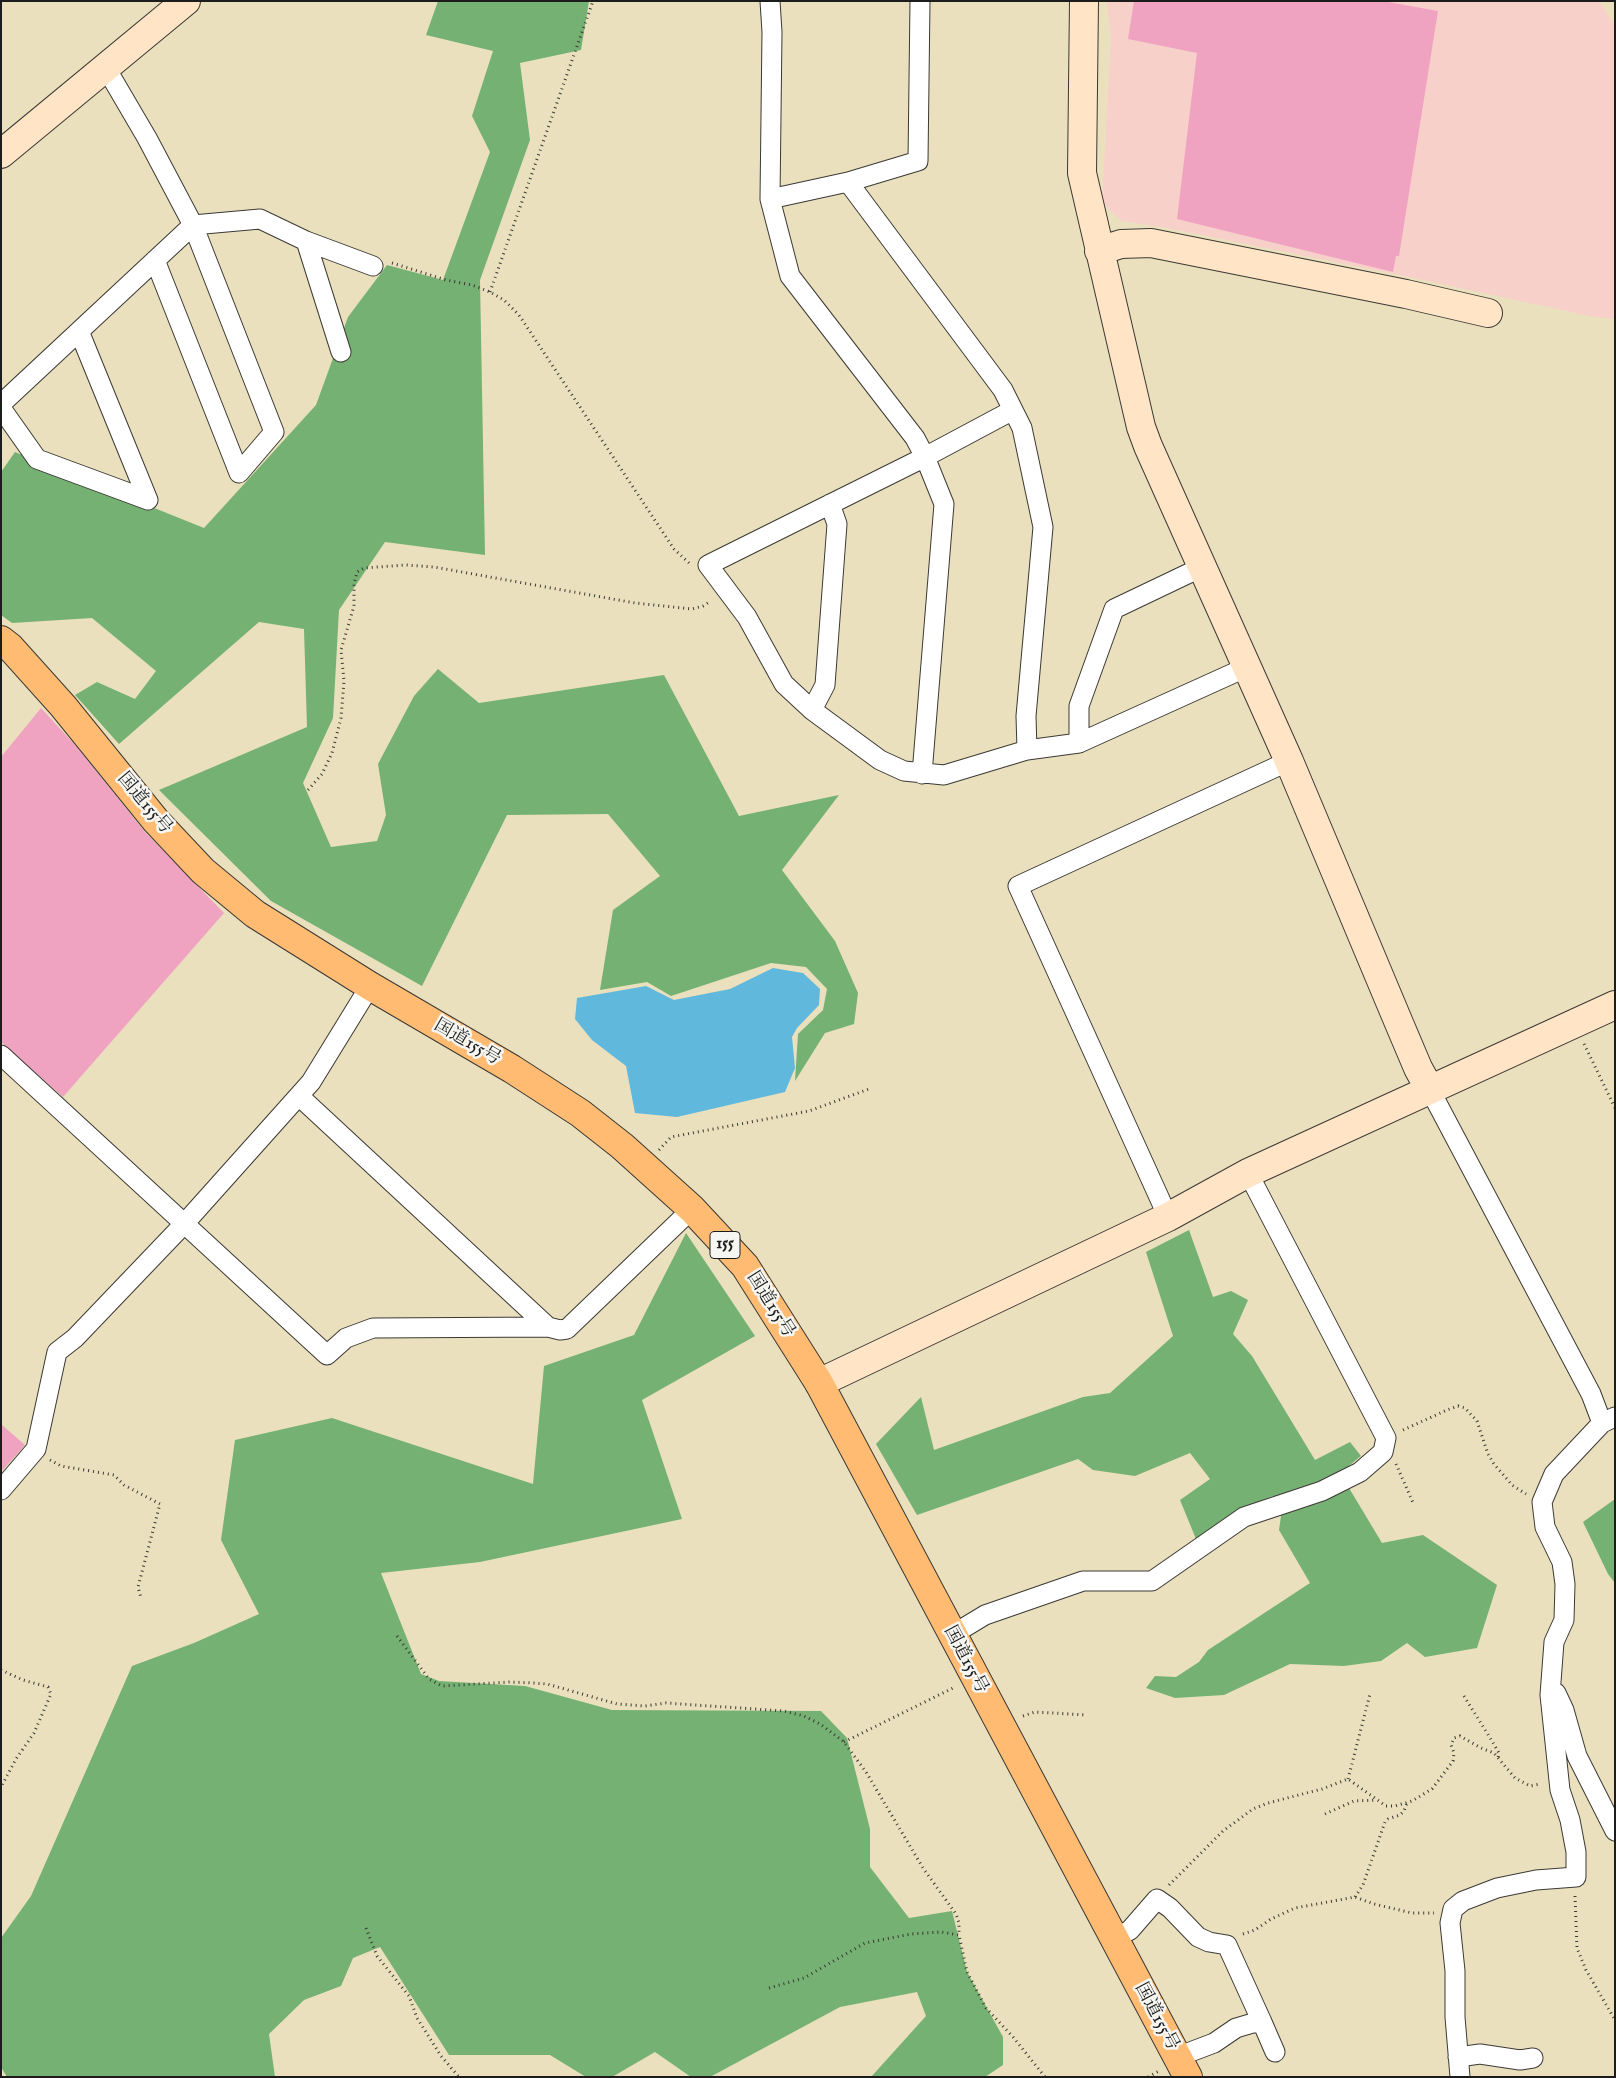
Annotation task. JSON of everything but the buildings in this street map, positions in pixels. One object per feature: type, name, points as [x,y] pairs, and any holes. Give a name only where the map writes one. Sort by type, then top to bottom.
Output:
[{"type":"highway","name":"国道155号","points":[[1,640],[10,647],[63,706],[156,821],[203,871],[255,914],[370,986],[512,1069],[580,1113],[644,1165],[692,1210],[745,1266],[819,1383],[1183,2067]]},
{"type":"street","points":[[1,154],[186,1]]},
{"type":"street","points":[[770,1],[772,32],[770,199],[790,276],[916,438],[926,457],[944,504],[922,774]]},
{"type":"street","points":[[770,199],[848,182],[918,161],[920,1]]},
{"type":"street","points":[[1084,1],[1082,173],[1141,427],[1148,446],[1289,761],[1418,1068],[1591,1394],[1608,1420],[1554,1474],[1542,1502],[1545,1527],[1562,1562],[1565,1584],[1564,1620],[1554,1642],[1550,1695],[1560,1790],[1570,1820],[1576,1852],[1576,1877],[1536,1880],[1497,1888],[1463,1901],[1453,1909],[1450,1923],[1455,1971],[1455,2017],[1460,2077]]},
{"type":"street","points":[[106,68],[147,138],[193,225],[274,432],[239,473],[155,260]]},
{"type":"street","points":[[848,182],[1003,390],[1022,428],[1043,527],[1026,716],[1027,750]]},
{"type":"street","points":[[79,331],[148,500],[37,459],[1,406],[79,331],[193,225],[260,219],[306,241],[373,266]]},
{"type":"street","points":[[306,241],[341,352]]},
{"type":"street","points":[[1099,251],[1121,244],[1151,243],[1406,294],[1488,313]]},
{"type":"street","points":[[1013,410],[926,457],[708,565],[728,589],[747,618],[784,684],[812,710],[880,760],[904,771],[944,775],[1027,750],[1079,743],[1247,667]]},
{"type":"street","points":[[812,710],[825,685],[837,524],[830,504]]},
{"type":"street","points":[[1079,743],[1079,706],[1114,609],[1202,567]]},
{"type":"street","points":[[1168,1217],[1018,886],[1289,761]]},
{"type":"street","points":[[1,1490],[36,1449],[57,1352],[75,1338],[184,1224],[311,1082],[370,986]]},
{"type":"street","points":[[819,1383],[1168,1217],[1248,1173],[1615,1005]]},
{"type":"street","points":[[1,1055],[327,1355],[346,1338],[372,1328],[548,1326],[560,1330],[567,1329],[692,1210]]},
{"type":"street","points":[[299,1096],[548,1326]]},
{"type":"street","points":[[952,1635],[985,1615],[1083,1581],[1152,1581],[1244,1517],[1322,1491],[1360,1472],[1383,1452],[1386,1438],[1248,1173]]},
{"type":"street","points":[[1551,1683],[1564,1710],[1577,1756],[1615,1831]]},
{"type":"street","points":[[1114,1939],[1130,1930],[1157,1899],[1170,1908],[1198,1936],[1209,1942],[1227,1945],[1275,2052]]},
{"type":"street","points":[[1183,2067],[1214,2042],[1236,2028],[1262,2022]]},
{"type":"street","points":[[1458,2056],[1480,2054],[1520,2060],[1534,2058]]},
{"type":"path","points":[[490,292],[593,1]]},
{"type":"path","points":[[373,266],[381,259],[446,280],[472,286],[490,292],[504,300],[519,315],[674,549],[685,561],[695,566],[708,565]]},
{"type":"path","points":[[308,790],[322,774],[332,753],[341,718],[344,681],[341,650],[354,606],[354,584],[357,572],[364,568],[406,565],[455,569],[635,603],[692,609],[703,606],[728,589]]},
{"type":"path","points":[[1574,1023],[1615,1108]]},
{"type":"path","points":[[644,1165],[671,1137],[809,1111],[869,1089]]},
{"type":"path","points":[[1414,1505],[1386,1438],[1458,1406],[1465,1408],[1477,1421],[1488,1454],[1512,1485],[1542,1502]]},
{"type":"path","points":[[36,1449],[41,1456],[61,1466],[114,1475],[124,1485],[160,1504],[138,1587],[142,1598]]},
{"type":"path","points":[[397,1636],[429,1679],[442,1686],[510,1682],[547,1684],[618,1704],[645,1706],[666,1703],[784,1711],[804,1716],[820,1724],[844,1742],[866,1772],[923,1868],[956,1914],[959,1923],[958,1935],[967,1972],[986,2008],[1013,2037],[1045,2077]]},
{"type":"path","points":[[1,1670],[23,1680],[48,1687],[51,1694],[34,1733],[16,1759],[1,1787]]},
{"type":"path","points":[[844,1742],[974,1677]]},
{"type":"path","points":[[1348,1779],[1370,1694]]},
{"type":"path","points":[[1464,1696],[1492,1740],[1499,1753],[1498,1758]]},
{"type":"path","points":[[1001,1727],[1019,1717],[1035,1712],[1087,1715]]},
{"type":"path","points":[[1348,1779],[1386,1806],[1407,1803],[1432,1789],[1453,1761],[1454,1753],[1451,1745],[1454,1738],[1460,1736],[1494,1753],[1515,1778],[1530,1786],[1542,1784],[1558,1774]]},
{"type":"path","points":[[1157,1899],[1223,1831],[1253,1809],[1348,1779]]},
{"type":"path","points":[[1325,1814],[1354,1801],[1378,1800]]},
{"type":"path","points":[[1355,1897],[1363,1885],[1385,1822],[1400,1815],[1407,1803]]},
{"type":"path","points":[[1576,1877],[1577,1948],[1589,1977],[1615,2020]]},
{"type":"path","points":[[1227,1945],[1233,1938],[1255,1930],[1271,1919],[1294,1908],[1355,1897],[1374,1904],[1412,1913],[1452,1913]]},
{"type":"path","points":[[366,1928],[377,1956],[409,1996],[416,2018],[441,2056],[459,2077]]},
{"type":"path","points":[[769,1988],[804,1978],[865,1943],[941,1932],[958,1935]]},
{"type":"shaded area","points":[[1107,1],[1599,1],[1615,25],[1615,319],[1594,317],[1414,278],[1167,228],[1122,221],[1102,203],[1111,38]]},
{"type":"green space","points":[[438,1],[589,1],[581,50],[520,63],[530,140],[480,280],[485,555],[385,542],[339,610],[333,718],[303,783],[331,847],[377,841],[386,815],[378,764],[414,696],[438,669],[479,703],[664,675],[739,816],[839,795],[782,870],[835,941],[858,993],[854,1024],[825,1033],[795,1081],[798,1034],[823,1010],[827,989],[806,967],[771,963],[671,996],[647,982],[600,990],[613,910],[660,876],[608,814],[507,815],[422,986],[271,901],[159,790],[307,727],[304,629],[259,622],[119,744],[75,695],[97,682],[135,699],[156,671],[92,618],[12,623],[1,615],[1,472],[15,452],[204,528],[316,405],[348,317],[387,265],[443,280],[490,152],[472,116],[493,51],[426,35]]},
{"type":"green space","points":[[1189,1230],[1213,1297],[1231,1291],[1248,1300],[1233,1334],[1252,1356],[1315,1460],[1350,1442],[1361,1456],[1340,1473],[1382,1543],[1423,1535],[1497,1585],[1477,1648],[1425,1657],[1407,1643],[1381,1661],[1344,1666],[1290,1664],[1224,1695],[1175,1698],[1146,1688],[1155,1676],[1176,1677],[1199,1662],[1208,1650],[1310,1583],[1279,1530],[1281,1516],[1273,1496],[1238,1510],[1196,1539],[1180,1500],[1210,1479],[1190,1453],[1135,1476],[1093,1470],[1078,1459],[917,1515],[876,1444],[921,1397],[934,1450],[1083,1397],[1110,1393],[1173,1336],[1146,1252]]},
{"type":"green space","points":[[686,1233],[755,1336],[642,1400],[682,1519],[480,1562],[381,1573],[421,1674],[439,1681],[525,1686],[612,1710],[821,1711],[847,1738],[870,1829],[870,1867],[909,1918],[952,1911],[967,1972],[1003,2037],[1003,2065],[985,2077],[871,2077],[926,2016],[917,1992],[840,2007],[710,2077],[691,2077],[655,2052],[612,2077],[586,2077],[550,2055],[449,2055],[380,1947],[353,1958],[341,1986],[304,2000],[269,2034],[275,2077],[7,2077],[1,2067],[1,1938],[31,1896],[132,1666],[194,1643],[259,1614],[221,1540],[235,1440],[332,1418],[533,1484],[544,1366],[634,1335]]},
{"type":"green space","points":[[1615,1499],[1615,1583],[1608,1574],[1583,1522]]},
{"type":"water","points":[[773,968],[803,973],[820,989],[819,1005],[797,1028],[792,1037],[795,1068],[785,1092],[677,1117],[635,1113],[626,1066],[592,1040],[575,1019],[577,998],[646,986],[674,1000],[730,989]]}]
